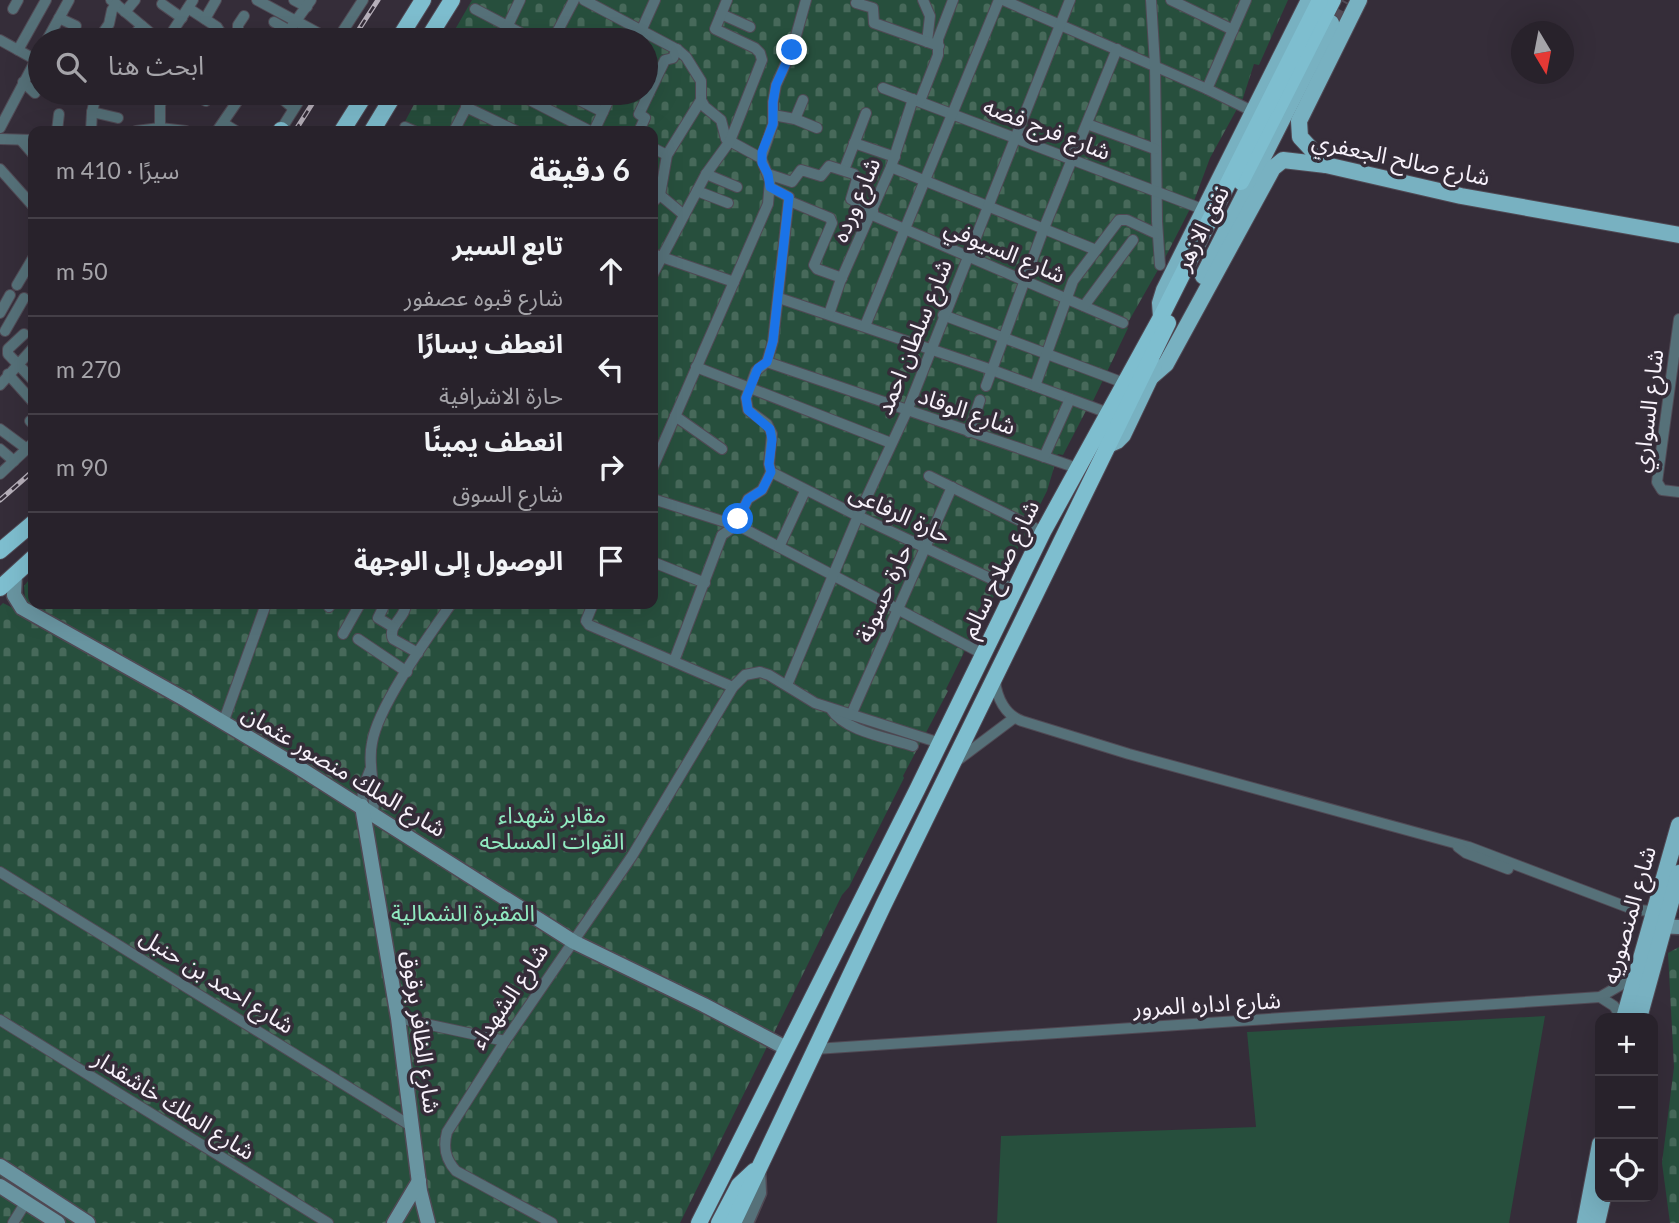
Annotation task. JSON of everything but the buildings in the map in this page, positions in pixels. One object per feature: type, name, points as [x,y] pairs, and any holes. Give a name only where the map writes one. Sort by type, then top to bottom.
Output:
[{"type":"highway","points":[[406,28],[423,0]]},
{"type":"highway","points":[[434,28],[452,0]]},
{"type":"highway","name":"شارع صلاح سالم","points":[[728,1162],[1043,533],[1161,317],[1320,0]]},
{"type":"highway","name":"شارع صلاح سالم","points":[[733,1223],[1106,446],[1333,0]]},
{"type":"highway","points":[[345,126],[358,105]]},
{"type":"highway","points":[[375,126],[388,105]]},
{"type":"highway","points":[[0,551],[28,527]]},
{"type":"highway","points":[[17,537],[20,550],[28,554]]},
{"type":"highway","points":[[0,588],[28,561]]},
{"type":"highway","points":[[688,1223],[713,1176],[728,1162]]},
{"type":"highway","points":[[699,1223],[728,1162]]},
{"type":"highway","points":[[719,1223],[739,1185],[760,1168]]},
{"type":"main road","points":[[1187,246],[1188,230],[1197,206],[1299,0]]},
{"type":"main road","name":"نفق الازهر","points":[[1161,317],[1162,296],[1309,0]]},
{"type":"main road","points":[[1326,165],[1300,137],[1299,121],[1359,0]]},
{"type":"main road","name":"نفق الازهر","points":[[1106,446],[1123,435],[1331,23]]},
{"type":"main road","name":"شارع صالح الجعفري","points":[[1151,377],[1166,364],[1276,164],[1286,159],[1326,165],[1461,196],[1679,235]]},
{"type":"main road","name":"شارع الملك منصور عثمان","points":[[15,575],[14,595],[22,608],[367,809],[574,942],[786,1048]]},
{"type":"main road","name":"شارع الظافر برقوق","points":[[367,809],[419,1181],[428,1223]]},
{"type":"main road","name":"شارع المنصوريه","points":[[1638,1013],[1636,972],[1666,919],[1679,825]]},
{"type":"main road","name":"شارع المنصوريه","points":[[1626,1013],[1636,997],[1666,919],[1679,873]]},
{"type":"main road","points":[[0,1166],[88,1223]]},
{"type":"main road","points":[[1585,1223],[1595,1177]]},
{"type":"main road","points":[[394,1223],[419,1181]]},
{"type":"main road","points":[[0,1186],[58,1223]]},
{"type":"main road","points":[[1597,1223],[1602,1202]]},
{"type":"street","points":[[30,28],[46,0]]},
{"type":"street","points":[[54,28],[69,0]]},
{"type":"street","points":[[125,12],[135,0]]},
{"type":"street","points":[[205,19],[216,0]]},
{"type":"street","points":[[257,0],[310,28]]},
{"type":"street","points":[[292,28],[309,3],[294,0]]},
{"type":"street","points":[[345,28],[363,0]]},
{"type":"street","points":[[508,26],[520,0]]},
{"type":"street","points":[[559,28],[574,0]]},
{"type":"street","points":[[584,0],[628,28]]},
{"type":"street","points":[[642,28],[655,0]]},
{"type":"street","points":[[658,254],[684,215],[706,174],[730,141],[762,60],[755,48],[717,30],[715,25],[727,0]]},
{"type":"street","points":[[761,158],[772,128],[776,85],[796,38],[805,0]]},
{"type":"street","points":[[923,0],[930,16],[927,42]]},
{"type":"street","name":"شارع ورده","points":[[830,314],[842,278],[872,213],[916,100],[938,55],[938,39],[953,0]]},
{"type":"street","points":[[865,326],[1001,0],[1155,65],[1246,108]]},
{"type":"street","name":"شارع سلطان احمد","points":[[787,685],[858,516],[907,411],[1070,0]]},
{"type":"street","points":[[1171,0],[1233,30]]},
{"type":"street","points":[[1207,89],[1246,0]]},
{"type":"street","points":[[1148,1],[1155,65],[1157,234],[1160,265]]},
{"type":"street","points":[[113,2],[144,28]]},
{"type":"street","points":[[106,28],[113,2]]},
{"type":"street","points":[[856,3],[873,8],[874,23],[939,46]]},
{"type":"street","points":[[162,4],[182,18]]},
{"type":"street","points":[[175,28],[191,4],[218,28]]},
{"type":"street","points":[[475,9],[512,28]]},
{"type":"street","points":[[721,14],[750,27]]},
{"type":"street","points":[[238,28],[244,16]]},
{"type":"street","points":[[59,18],[76,26]]},
{"type":"street","points":[[274,22],[285,28]]},
{"type":"street","points":[[18,50],[28,32]]},
{"type":"street","points":[[0,40],[18,50],[28,52]]},
{"type":"street","points":[[658,42],[677,49],[688,60],[701,81],[701,100],[667,155],[658,194]]},
{"type":"street","points":[[658,75],[665,60],[673,58],[677,49]]},
{"type":"street","points":[[986,386],[1044,228],[1117,49]]},
{"type":"street","points":[[0,128],[5,106],[28,73]]},
{"type":"street","points":[[23,82],[28,87]]},
{"type":"street","name":"شارع فرج فضه","points":[[883,88],[1197,206]]},
{"type":"street","points":[[658,455],[768,204],[770,187],[761,158],[725,137],[721,120],[701,100]]},
{"type":"street","points":[[795,119],[803,100]]},
{"type":"street","points":[[91,126],[94,105]]},
{"type":"street","points":[[160,105],[160,126]]},
{"type":"street","points":[[221,126],[234,105]]},
{"type":"street","points":[[289,105],[293,108]]},
{"type":"street","points":[[284,126],[295,105]]},
{"type":"street","points":[[540,105],[582,126]]},
{"type":"street","points":[[589,105],[603,112]]},
{"type":"street","points":[[595,126],[606,105]]},
{"type":"street","points":[[641,126],[645,118],[639,114],[643,105]]},
{"type":"street","points":[[456,126],[466,107],[506,126]]},
{"type":"street","points":[[92,112],[118,118]]},
{"type":"street","points":[[844,170],[866,113]]},
{"type":"street","points":[[58,126],[59,114]]},
{"type":"street","points":[[774,115],[795,119],[817,128]]},
{"type":"street","points":[[1087,124],[1155,149]]},
{"type":"street","points":[[0,139],[28,140]]},
{"type":"street","points":[[21,140],[28,148]]},
{"type":"street","points":[[855,142],[924,180],[1096,250]]},
{"type":"street","points":[[658,150],[667,155]]},
{"type":"street","points":[[768,174],[790,182],[796,180],[803,169],[821,176],[827,166],[856,174],[851,200],[872,213]]},
{"type":"street","points":[[0,169],[28,200]]},
{"type":"street","points":[[706,174],[737,187]]},
{"type":"street","points":[[674,661],[722,535],[734,526],[748,499],[762,490],[771,472],[769,464],[772,434],[767,425],[748,410],[746,398],[758,368],[767,362],[779,298],[789,201],[788,195],[770,187]]},
{"type":"street","points":[[697,191],[728,203]]},
{"type":"street","points":[[658,199],[684,215]]},
{"type":"street","points":[[789,201],[830,218],[832,223],[814,265],[817,269],[842,278]]},
{"type":"street","name":"شارع السيوفي","points":[[872,213],[1123,323]]},
{"type":"street","points":[[1035,386],[1073,281],[1096,250],[1122,219],[1157,234]]},
{"type":"street","points":[[1084,306],[1133,240]]},
{"type":"street","points":[[658,256],[734,282]]},
{"type":"street","points":[[17,285],[28,266]]},
{"type":"street","points":[[0,313],[10,295]]},
{"type":"street","points":[[779,298],[992,370],[1108,413]]},
{"type":"street","points":[[24,299],[3,331],[28,334]]},
{"type":"street","points":[[943,315],[1124,383]]},
{"type":"street","name":"شارع السواري","points":[[1679,319],[1675,379],[1657,482],[1662,490],[1679,492]]},
{"type":"street","points":[[28,334],[8,352],[28,375]]},
{"type":"street","points":[[0,385],[28,353]]},
{"type":"street","name":"شارع الوقاد","points":[[767,362],[1077,468]]},
{"type":"street","points":[[696,367],[891,443]]},
{"type":"street","points":[[8,374],[28,396]]},
{"type":"street","points":[[969,432],[980,400]]},
{"type":"street","points":[[1044,457],[1070,400]]},
{"type":"street","points":[[675,416],[722,449]]},
{"type":"street","points":[[0,429],[28,445]]},
{"type":"street","points":[[0,474],[28,448]]},
{"type":"street","points":[[0,449],[14,461]]},
{"type":"street","name":"حارة الرفاعى","points":[[771,472],[805,491],[1015,590]]},
{"type":"street","points":[[929,476],[1043,533]]},
{"type":"street","name":"حارة حسونة","points":[[850,715],[952,487]]},
{"type":"street","points":[[779,547],[805,491]]},
{"type":"street","points":[[658,501],[734,526],[779,547],[983,654]]},
{"type":"street","points":[[658,564],[705,583]]},
{"type":"street","points":[[223,723],[263,609]]},
{"type":"street","points":[[342,634],[357,609]]},
{"type":"street","points":[[383,609],[379,618],[393,627]]},
{"type":"street","points":[[406,609],[391,633],[393,639],[418,653]]},
{"type":"street","points":[[440,609],[441,618]]},
{"type":"street","points":[[367,809],[363,788],[370,770],[371,747],[377,724],[418,653],[447,609]]},
{"type":"street","points":[[591,609],[586,621],[589,625],[733,687],[745,675],[760,672],[787,685],[800,696],[831,709],[940,743]]},
{"type":"street","points":[[358,639],[407,672]]},
{"type":"street","points":[[994,677],[999,700],[1014,718],[1129,754],[1469,847],[1635,910],[1666,919]]},
{"type":"street","name":"شارع الشهداء","points":[[552,1223],[456,1171],[448,1161],[446,1138],[450,1127],[505,1041],[632,856],[733,687]]},
{"type":"street","points":[[831,709],[836,718],[847,725],[913,746]]},
{"type":"street","points":[[952,767],[1014,718]]},
{"type":"street","name":"شارع احمد بن حنبل","points":[[0,872],[411,1126]]},
{"type":"street","name":"شارع اداره المرور","points":[[815,1049],[1600,997],[1636,972]]},
{"type":"street","points":[[1600,997],[1619,1013]]},
{"type":"street","points":[[398,1018],[505,1041]]},
{"type":"street","name":"شارع الملك خاشقدار","points":[[0,1020],[328,1223]]},
{"type":"street","points":[[747,1223],[760,1193],[760,1168]]},
{"type":"street","points":[[13,1223],[26,1202]]},
{"type":"green space","name":"المقبرة الشمالية","points":[[472,0],[1288,0],[1259,65],[1254,64],[1243,98],[1210,158],[1194,201],[1126,326],[1128,328],[1092,403],[1063,455],[1058,454],[1047,491],[984,612],[946,689],[948,691],[849,887],[842,895],[680,1223],[0,1223],[0,606],[3,603],[13,608],[25,597],[24,586],[28,581],[28,609],[658,609],[658,126],[403,126],[414,105],[658,105],[658,28],[456,28]]},
{"type":"green space","points":[[1679,947],[1679,1223],[1670,1223],[1662,1163],[1674,1067],[1668,953]]},
{"type":"green space","points":[[1545,1016],[1509,1223],[997,1223],[1001,1136],[1256,1127],[1247,1032]]},
{"type":"tunnel","points":[[1331,23],[1343,0]]},
{"type":"railway","points":[[360,28],[378,0]]},
{"type":"railway","points":[[298,126],[311,105]]},
{"type":"railway","points":[[0,500],[28,475]]},
{"type":"route","points":[[738,519],[748,499],[762,490],[771,472],[769,464],[772,434],[767,425],[748,410],[746,398],[756,371],[768,359],[779,298],[789,197],[770,187],[761,158],[773,124],[776,85],[792,50]]},
{"type":"park label","name":"مقابر شهداء القوات المسلحه","points":[[552,828]]}]
